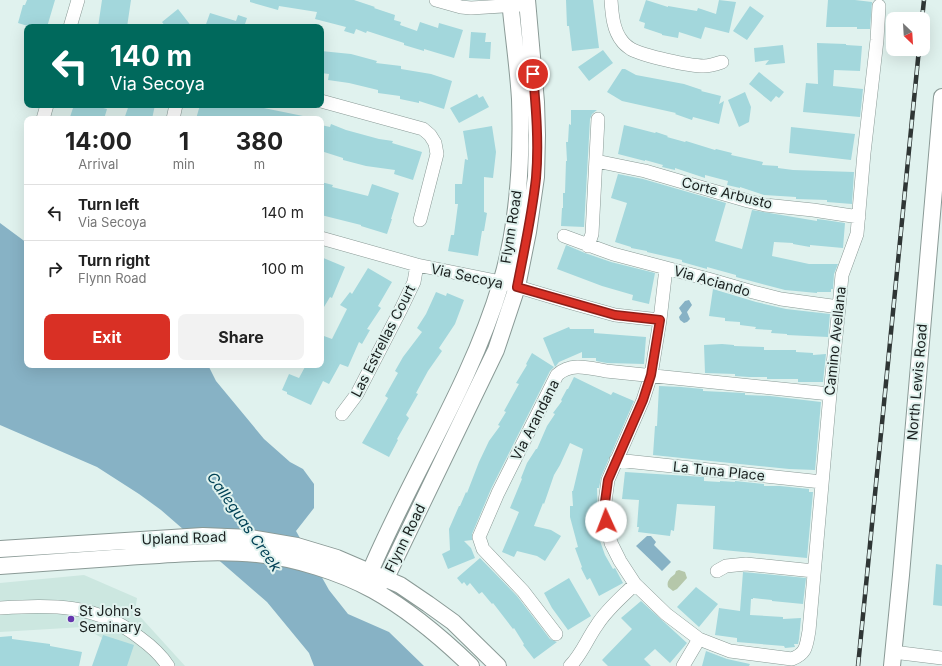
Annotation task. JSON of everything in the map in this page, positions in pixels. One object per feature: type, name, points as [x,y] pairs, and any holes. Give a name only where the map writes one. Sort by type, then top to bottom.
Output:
[{"type":"main road","name":"Flynn Road","points":[[372,590],[386,578],[496,350],[517,287],[528,232],[536,177],[536,102],[527,2]]},
{"type":"main road","name":"Flynn Road","points":[[372,590],[370,572],[477,349],[501,282],[511,236],[519,173],[520,99],[510,3]]},
{"type":"main road","name":"North Lewis Road","points":[[892,659],[902,567],[942,97]]},
{"type":"main road","name":"Upland Road","points":[[0,549],[203,536],[251,538],[283,543],[320,552],[386,578],[410,591],[453,622],[498,666]]},
{"type":"main road","name":"Upland Road","points":[[0,566],[217,552],[258,554],[286,559],[328,571],[372,590],[430,628],[471,666]]},
{"type":"street","points":[[71,24],[78,0]]},
{"type":"street","points":[[436,0],[461,7],[471,8],[527,2]]},
{"type":"street","points":[[611,0],[616,31],[622,41],[631,49],[668,60],[696,66],[705,66],[722,62]]},
{"type":"street","name":"Camino Avellana","points":[[666,268],[660,320],[651,375],[643,400],[608,480],[605,502],[606,521],[611,543],[620,561],[635,584],[666,614],[699,639],[730,651],[792,659],[800,656],[805,650],[809,631],[842,275],[857,234],[880,6]]},
{"type":"street","points":[[324,103],[423,129],[430,135],[435,143],[437,154],[420,220]]},
{"type":"street","points":[[588,246],[592,234],[598,119]]},
{"type":"street","name":"Corte Arbusto","points":[[596,161],[645,171],[759,204],[859,217]]},
{"type":"street","name":"Via Aciando","points":[[564,236],[613,254],[781,299],[839,307]]},
{"type":"street","name":"Via Secoya","points":[[324,239],[417,265],[501,282],[615,315],[660,320]]},
{"type":"street","name":"Las Estrellas Court","points":[[342,414],[357,394],[401,309],[414,282],[417,265]]},
{"type":"street","name":"Via Arandana","points":[[556,634],[523,590],[483,549],[478,537],[520,448],[557,375],[562,370],[575,366],[830,394]]},
{"type":"street","name":"La Tuna Place","points":[[616,460],[822,482]]},
{"type":"street","points":[[717,571],[726,566],[746,564],[814,571]]},
{"type":"street","points":[[570,666],[580,655],[597,625],[609,610],[635,584]]},
{"type":"street","points":[[0,608],[71,608],[107,617],[131,631],[152,646],[167,664]]},
{"type":"street","points":[[683,666],[699,639]]},
{"type":"street","points":[[892,659],[942,658]]},
{"type":"shaded area","points":[[679,570],[685,572],[687,578],[677,589],[673,591],[668,587],[668,581],[676,571]]},
{"type":"shaded area","name":"St John's Seminary","points":[[84,575],[137,598],[135,611],[185,666],[124,666],[128,653],[83,627],[0,632],[0,583]]},
{"type":"water","name":"Calleguas Creek","points":[[0,223],[24,241],[24,368],[210,368],[216,381],[264,439],[290,462],[303,469],[314,484],[314,508],[296,531],[329,590],[348,614],[389,632],[424,666],[314,666],[309,653],[267,602],[161,510],[97,467],[0,425]]},
{"type":"water","points":[[689,300],[692,305],[687,312],[690,319],[684,323],[679,317],[682,313],[679,308],[685,301]]},
{"type":"water","points":[[647,536],[651,536],[656,542],[654,545],[671,562],[662,571],[636,546]]},
{"type":"building","points":[[27,0],[55,0],[48,24],[24,25],[18,23],[23,5],[25,5]]},
{"type":"building","points":[[102,0],[131,0],[127,24],[98,24]]},
{"type":"building","points":[[250,0],[354,0],[395,15],[394,20],[401,22],[400,25],[417,31],[420,22],[438,28],[439,23],[463,30],[454,58],[404,45],[404,43],[367,31],[366,33],[356,29],[354,34],[344,31],[346,27],[315,19],[317,12],[279,6],[278,10],[250,2]]},
{"type":"building","points":[[566,0],[593,0],[599,48],[572,51],[569,26],[567,26]]},
{"type":"building","points":[[646,0],[668,7],[697,11],[698,8],[716,14],[719,0],[736,2],[729,33],[705,27],[701,39],[679,32],[678,38],[662,35],[644,28],[645,23],[639,21]]},
{"type":"building","points":[[828,0],[855,0],[872,2],[870,29],[857,29],[857,27],[826,27]]},
{"type":"building","points":[[750,6],[764,16],[747,40],[733,31]]},
{"type":"building","points":[[178,9],[190,24],[164,24],[162,22]]},
{"type":"building","points":[[210,13],[236,21],[238,15],[247,18],[245,24],[206,24]]},
{"type":"building","points":[[471,32],[486,33],[485,42],[491,42],[490,59],[469,58]]},
{"type":"building","points":[[817,43],[862,46],[860,71],[834,70],[833,86],[863,89],[860,117],[803,112],[806,83],[818,84]]},
{"type":"building","points":[[783,45],[785,63],[765,65],[769,60],[755,62],[754,48]]},
{"type":"building","points":[[603,50],[613,63],[589,81],[578,67]]},
{"type":"building","points":[[324,51],[351,54],[377,61],[376,63],[401,66],[401,69],[431,74],[452,81],[444,109],[419,101],[419,103],[400,99],[400,96],[378,93],[378,90],[328,80],[329,74],[324,73]]},
{"type":"building","points":[[622,69],[636,75],[684,84],[702,90],[701,91],[721,96],[719,104],[724,101],[719,124],[693,117],[692,120],[675,114],[676,113],[622,101],[607,92]]},
{"type":"building","points":[[759,72],[784,92],[779,98],[776,96],[771,102],[749,84]]},
{"type":"building","points":[[745,92],[751,107],[749,122],[739,127],[728,100]]},
{"type":"building","points":[[477,94],[479,98],[483,96],[489,107],[459,123],[450,108]]},
{"type":"building","points":[[73,108],[107,109],[105,116],[70,116]]},
{"type":"building","points":[[128,108],[154,108],[153,116],[125,116]]},
{"type":"building","points":[[199,108],[264,108],[303,116],[197,116]]},
{"type":"building","points":[[571,110],[597,110],[592,114],[590,119],[584,227],[561,226],[567,161],[566,142],[568,142],[569,124],[571,125]]},
{"type":"building","points":[[331,124],[346,130],[379,139],[393,141],[392,143],[422,152],[413,180],[394,174],[395,170],[366,166],[343,160],[343,158],[324,152],[324,126],[330,127]]},
{"type":"building","points":[[624,125],[656,132],[668,136],[667,137],[715,150],[732,153],[731,155],[763,162],[762,165],[778,166],[778,168],[793,170],[854,172],[852,204],[827,202],[827,200],[796,199],[796,197],[764,195],[740,187],[727,185],[728,181],[705,175],[705,178],[675,168],[675,170],[662,167],[663,165],[618,154]]},
{"type":"building","points":[[492,126],[496,152],[493,178],[484,177],[484,212],[487,213],[484,231],[482,231],[478,256],[448,251],[451,235],[454,235],[458,204],[455,204],[455,184],[462,184],[465,159],[468,160],[463,131]]},
{"type":"building","points":[[791,127],[855,134],[851,160],[789,153]]},
{"type":"building","points":[[618,174],[643,179],[726,203],[715,241],[742,249],[752,210],[817,221],[817,219],[845,223],[843,248],[810,245],[810,247],[793,243],[774,242],[772,256],[809,264],[838,264],[834,274],[833,289],[831,289],[831,292],[817,293],[785,290],[736,277],[736,275],[707,267],[707,269],[682,262],[682,260],[631,248],[615,242],[627,203],[611,198]]},
{"type":"building","points":[[324,183],[333,185],[332,187],[368,196],[372,184],[399,193],[387,234],[361,225],[324,216]]},
{"type":"building","points":[[566,245],[611,262],[655,273],[649,304],[632,300],[633,295],[602,286],[557,269]]},
{"type":"building","points":[[324,258],[345,267],[332,298],[330,297],[324,307]]},
{"type":"building","points":[[368,268],[392,282],[378,306],[381,308],[367,329],[370,330],[362,344],[359,342],[348,367],[340,364],[329,384],[323,381],[311,405],[287,394],[287,392],[282,390],[289,374],[299,378],[304,368],[324,368],[324,336],[332,339],[347,309],[340,305],[350,292],[352,294]]},
{"type":"building","points":[[713,289],[786,309],[830,314],[828,337],[771,333],[772,330],[755,329],[756,327],[740,325],[740,322],[725,321],[725,318],[709,316]]},
{"type":"building","points":[[436,292],[446,296],[447,293],[464,300],[455,324],[439,348],[442,351],[428,371],[416,393],[418,394],[406,415],[409,418],[389,457],[362,443],[388,398],[385,396],[398,373],[395,371],[403,357],[422,332],[417,328],[426,314]]},
{"type":"building","points":[[569,327],[570,329],[594,329],[594,333],[646,337],[644,364],[607,363],[596,361],[596,358],[582,358],[582,352],[559,362],[555,367],[543,338]]},
{"type":"building","points":[[722,344],[764,347],[764,350],[796,350],[796,352],[813,353],[813,355],[826,354],[823,382],[798,382],[798,379],[767,379],[767,377],[705,373],[704,345]]},
{"type":"building","points":[[532,353],[554,367],[550,371],[491,489],[472,534],[472,540],[464,541],[471,548],[475,558],[448,569],[442,554],[450,550],[449,529],[466,492],[467,493],[489,441],[500,426],[498,425],[506,412],[504,411],[519,384],[516,383],[527,365],[526,364]]},
{"type":"building","points":[[574,377],[611,395],[613,392],[634,401],[601,477],[599,488],[597,488],[598,522],[602,537],[599,538],[605,555],[613,569],[615,568],[623,583],[599,596],[590,578],[587,580],[581,568],[582,567],[575,548],[578,547],[570,517],[570,506],[573,506],[572,491],[583,449],[570,443],[554,475],[544,504],[543,503],[534,526],[551,530],[561,536],[545,561],[537,556],[517,551],[514,557],[502,552],[519,512],[510,508],[527,463],[537,449],[547,426],[555,414],[553,413],[562,401],[561,400]]},
{"type":"building","points":[[659,386],[703,389],[703,391],[745,393],[745,395],[770,396],[821,402],[815,470],[789,469],[653,455],[655,426],[657,426]]},
{"type":"building","points":[[625,472],[704,477],[704,481],[735,481],[764,484],[764,486],[809,489],[809,492],[813,492],[807,558],[713,549],[715,506],[677,504],[674,531],[671,530],[670,536],[638,532],[639,500],[622,499]]},
{"type":"building","points":[[480,558],[517,596],[550,639],[557,642],[534,659],[523,645],[524,644],[514,628],[513,629],[493,603],[492,604],[482,592],[479,594],[470,583],[467,586],[464,582],[462,584],[457,578]]},
{"type":"building","points":[[936,564],[942,565],[942,606],[933,605]]},
{"type":"building","points":[[743,572],[806,578],[803,604],[751,599],[750,615],[783,617],[783,619],[801,618],[798,644],[794,644],[795,647],[785,648],[784,646],[737,642],[737,638],[715,635],[719,608],[740,611]]},
{"type":"building","points":[[569,578],[591,616],[568,630],[552,608],[544,593]]},
{"type":"building","points":[[696,587],[718,604],[699,627],[677,607]]},
{"type":"building","points":[[641,601],[687,643],[670,663],[655,649],[644,659],[651,666],[608,666],[602,660],[632,629],[621,618]]},
{"type":"building","points":[[103,635],[134,645],[127,666],[92,666]]},
{"type":"building","points":[[12,636],[12,639],[50,644],[50,646],[82,652],[79,666],[0,666],[0,637]]},
{"type":"building","points":[[706,651],[727,659],[750,664],[749,666],[702,666]]},
{"type":"railway","points":[[923,12],[924,0]]},
{"type":"railway","points":[[858,666],[918,56]]},
{"type":"place","name":"St John's Seminary","points":[[71,619]]},
{"type":"route","points":[[533,74],[537,135],[536,177],[528,232],[517,287],[572,304],[615,315],[660,320],[651,375],[643,400],[608,480],[605,502],[606,521]]}]
